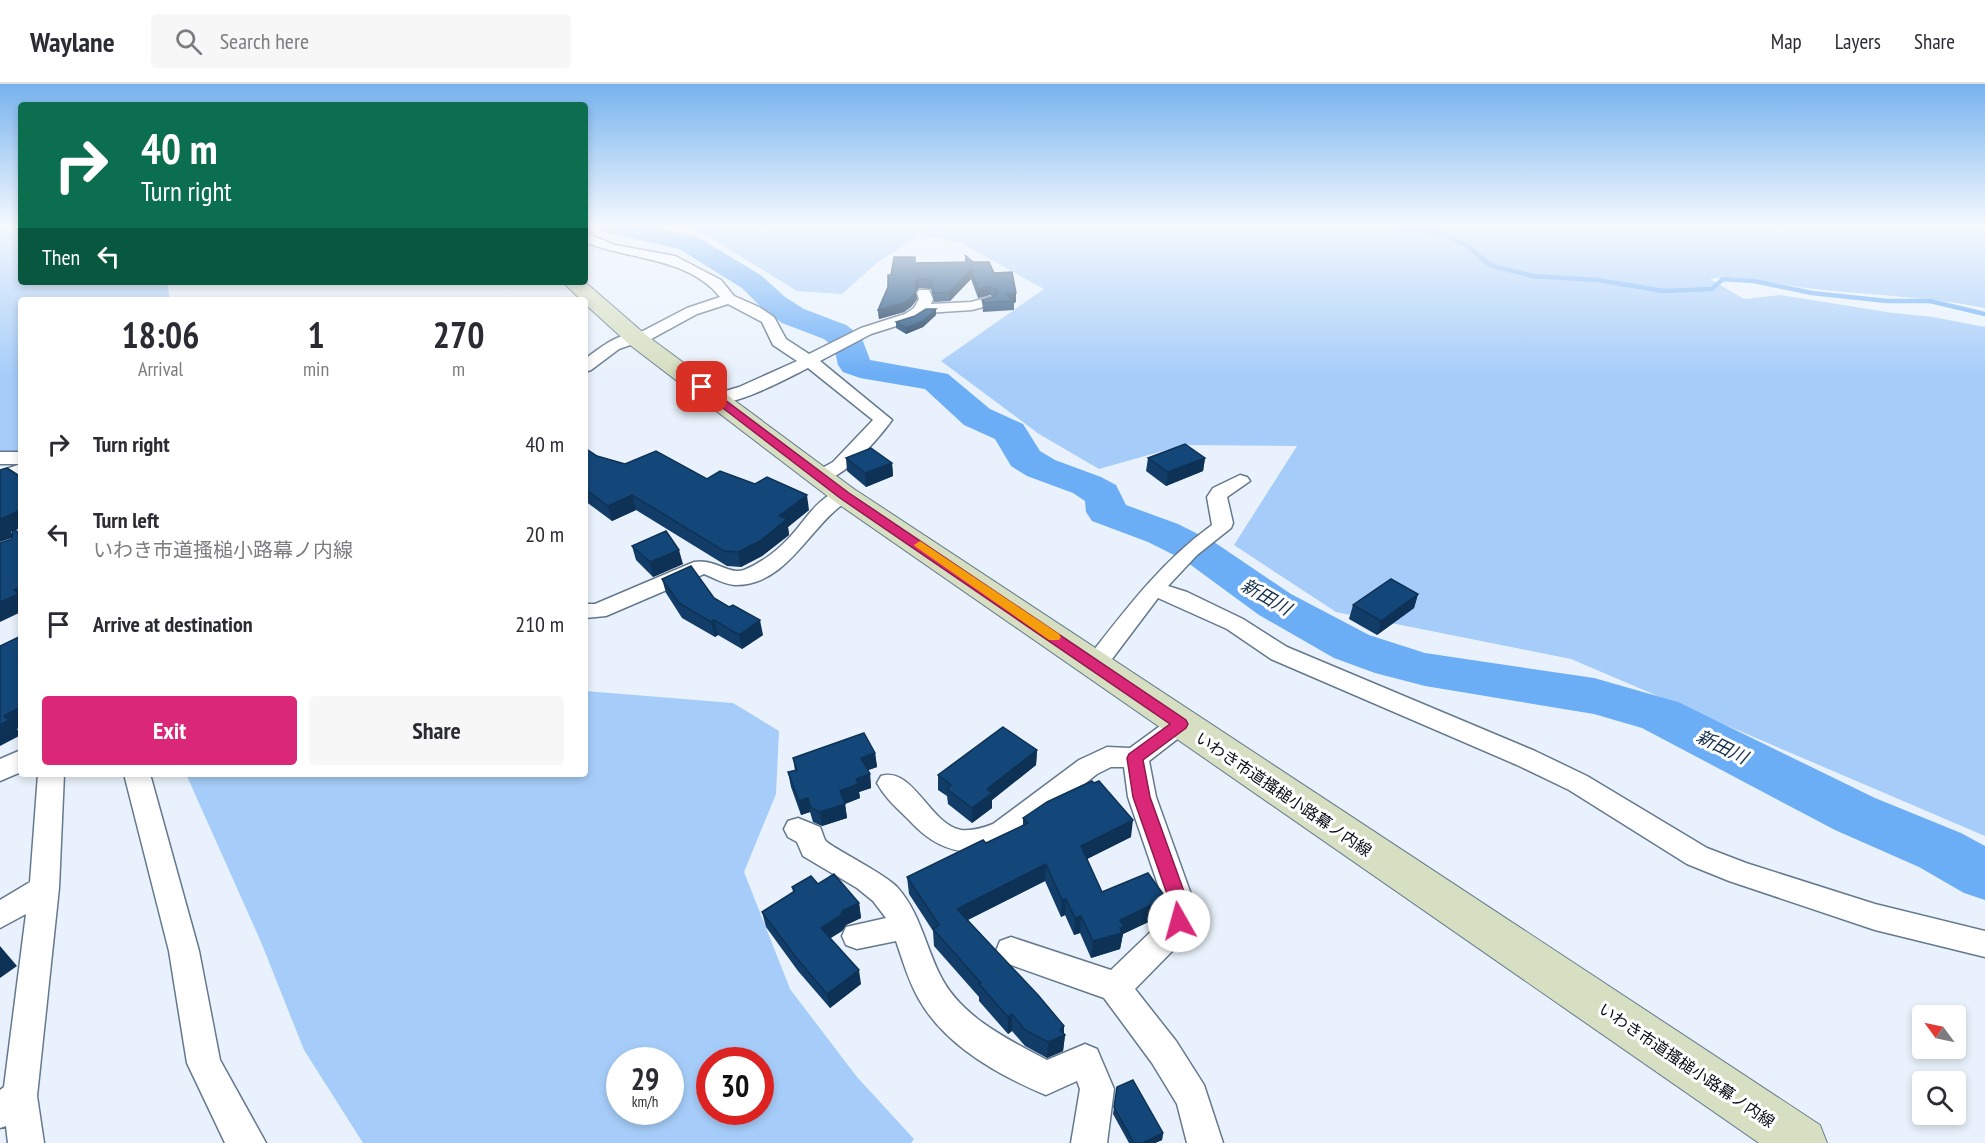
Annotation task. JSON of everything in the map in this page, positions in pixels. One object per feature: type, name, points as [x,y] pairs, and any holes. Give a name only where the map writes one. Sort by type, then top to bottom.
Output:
[{"type":"street","points":[[588,611],[598,611],[702,567],[711,567],[730,578],[756,572],[789,549],[822,507],[840,466],[883,420],[808,360],[779,342],[769,320],[754,310],[729,299],[716,283],[701,275]]},
{"type":"street","points":[[718,399],[745,391],[782,375],[846,340],[910,317],[921,309],[926,299],[924,292]]},
{"type":"street","points":[[607,352],[692,311],[729,299]]},
{"type":"street","points":[[921,309],[972,306],[989,302]]},
{"type":"street","points":[[607,352],[685,304]]},
{"type":"street","name":"いわき市道搔槌小路幕ノ内線","points":[[588,305],[607,352],[718,399],[832,486],[1180,724],[1802,1143]]},
{"type":"street","points":[[0,458],[18,458]]},
{"type":"street","points":[[0,478],[18,471]]},
{"type":"street","points":[[1095,665],[1153,589],[1194,548],[1221,528],[1223,523],[1217,497],[1220,492],[1240,480]]},
{"type":"street","points":[[1153,589],[1179,597],[1235,624],[1279,653],[1526,758],[1578,783],[1697,856],[1739,873],[1875,917],[1985,944]]},
{"type":"street","points":[[890,783],[929,824],[947,836],[959,841],[993,837],[1003,832],[1088,767],[1107,757],[1135,758],[1180,724]]},
{"type":"street","points":[[1115,988],[1174,929],[1182,911],[1142,797],[1135,758]]},
{"type":"street","points":[[0,771],[18,762]]},
{"type":"street","points":[[26,1143],[10,1104],[44,888],[51,777]]},
{"type":"street","points":[[138,777],[184,951],[204,1063],[240,1135],[248,1143]]},
{"type":"street","points":[[798,829],[810,836],[813,848],[883,891],[897,909],[931,990],[950,1017],[987,1046],[1046,1078],[1085,1060],[1097,1089],[1089,1143]]},
{"type":"street","points":[[0,915],[44,888]]},
{"type":"street","points":[[857,936],[884,932],[903,925]]},
{"type":"street","points":[[1011,951],[1104,982],[1115,988],[1164,1052],[1192,1097],[1205,1143]]},
{"type":"shaded area","points":[[0,275],[18,275],[18,285],[168,285],[170,297],[18,297],[18,452],[0,452]]},
{"type":"shaded area","points":[[772,275],[863,275],[842,294],[797,291]]},
{"type":"shaded area","points":[[1019,275],[1985,275],[1985,308],[1918,298],[1806,288],[1747,278],[1710,279],[1744,299],[1780,295],[1933,317],[1985,327],[1985,836],[1571,659],[1336,612],[1234,545],[1297,446],[1184,445],[1099,469],[1039,434],[941,361],[1044,289]]},
{"type":"shaded area","points":[[588,691],[733,703],[779,731],[776,794],[744,872],[790,989],[857,1077],[914,1139],[911,1143],[363,1143],[304,1050],[261,942],[187,777],[588,777]]},
{"type":"building","points":[[888,275],[966,275],[949,292],[934,293],[931,280],[919,279],[915,283],[916,290],[912,297],[904,303],[878,310],[888,287]]},
{"type":"building","points":[[973,275],[1013,275],[1016,293],[1007,295],[1014,301],[983,303],[982,300],[996,296],[998,291],[990,286],[978,289]]},
{"type":"building","points":[[926,309],[936,309],[923,321],[906,328],[896,322],[915,316]]},
{"type":"building","points":[[1185,444],[1205,458],[1168,472],[1148,458]]},
{"type":"building","points":[[871,448],[892,463],[865,473],[846,458]]},
{"type":"building","points":[[588,450],[597,456],[625,464],[656,451],[707,479],[720,471],[755,484],[767,477],[807,495],[779,516],[787,519],[760,541],[738,552],[724,551],[632,495],[608,506],[588,491]]},
{"type":"building","points":[[7,468],[18,475],[18,511],[0,519],[0,470]]},
{"type":"building","points":[[13,529],[18,532],[18,588],[14,590],[18,594],[0,602],[0,543],[12,539]]},
{"type":"building","points":[[666,531],[679,550],[650,562],[632,546]]},
{"type":"building","points":[[691,566],[714,598],[729,607],[733,605],[760,620],[739,635],[679,603],[662,579]]},
{"type":"building","points":[[1391,579],[1418,594],[1381,621],[1353,605]]},
{"type":"building","points":[[18,637],[18,709],[4,716],[9,720],[0,725],[0,646]]},
{"type":"building","points":[[1003,727],[1037,750],[987,789],[992,793],[972,808],[947,789],[951,785],[938,775]]},
{"type":"building","points":[[864,733],[875,753],[861,758],[870,774],[856,779],[858,784],[840,791],[845,804],[820,812],[811,808],[808,798],[799,801],[788,772],[797,770],[793,758]]},
{"type":"building","points":[[1092,781],[1094,783],[1099,781],[1133,820],[1081,846],[1102,892],[1148,873],[1166,898],[1120,920],[1124,927],[1120,928],[1122,933],[1093,941],[1081,916],[1075,918],[1066,899],[1062,900],[1046,864],[957,909],[1064,1026],[1060,1030],[1065,1035],[1048,1042],[1025,1030],[1012,1014],[1008,1017],[979,984],[981,983],[933,929],[939,925],[907,877],[983,840],[986,843],[1028,823],[1023,818],[1047,802]]},
{"type":"building","points":[[834,874],[859,903],[843,910],[840,916],[821,928],[859,970],[827,994],[762,912],[795,891],[792,887],[811,876],[818,884]]},
{"type":"building","points":[[1133,1080],[1163,1133],[1143,1143],[1134,1143],[1114,1107],[1117,1087]]},
{"type":"waterway","name":"新田川","points":[[740,275],[752,282],[774,303],[793,316],[835,332],[849,343],[855,365],[860,368],[936,381],[977,417],[1010,432],[1025,458],[1041,468],[1087,485],[1102,494],[1107,512],[1163,533],[1199,551],[1257,593],[1332,637],[1392,661],[1425,669],[1594,696],[1660,715],[1855,814],[1940,850],[1985,875]]},
{"type":"waterway","points":[[1531,275],[1598,280],[1663,291],[1712,289],[1723,279],[1754,281],[1812,293],[1887,301],[1930,301],[1985,314]]},
{"type":"slow traffic","points":[[920,545],[1054,637]]},
{"type":"route","points":[[702,387],[844,495],[1180,724],[1135,758],[1142,797],[1182,911],[1179,921]]}]
